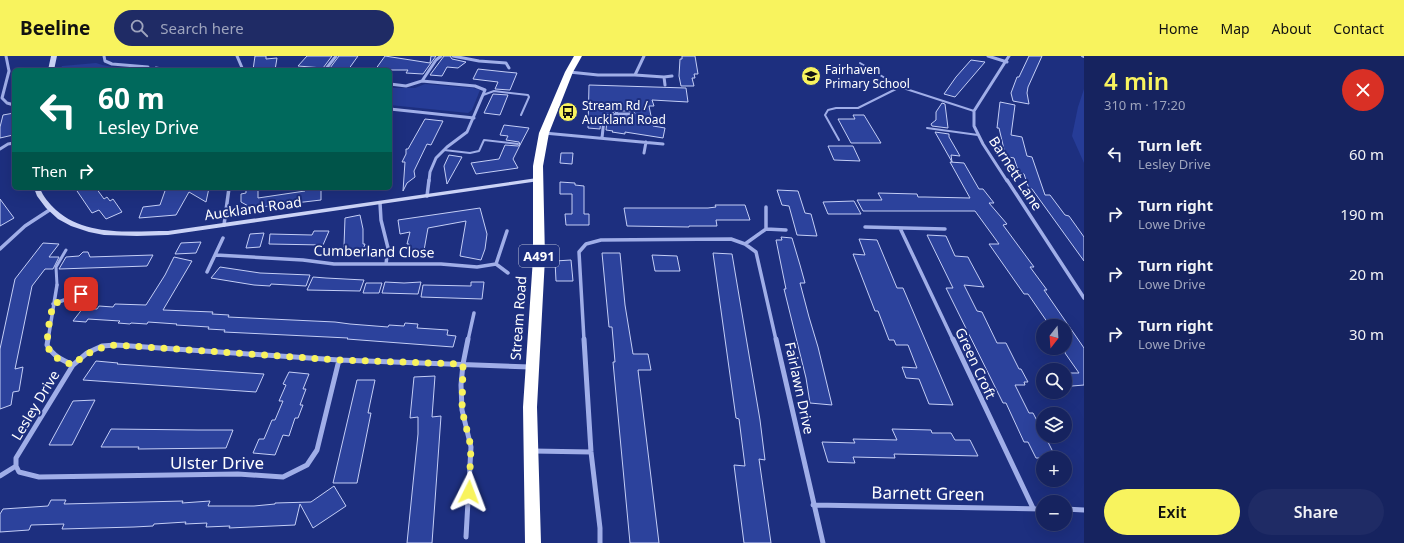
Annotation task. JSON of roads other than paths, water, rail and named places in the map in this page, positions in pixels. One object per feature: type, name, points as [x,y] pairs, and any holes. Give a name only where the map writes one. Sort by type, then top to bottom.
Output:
[{"type":"highway","name":"Stream Road","points":[[533,543],[530,407],[539,258],[537,180],[539,154],[544,134],[569,72],[578,56]]},
{"type":"street","points":[[6,56],[9,63],[10,72],[2,98],[7,104],[12,105]]},
{"type":"street","points":[[51,68],[54,56]]},
{"type":"street","points":[[104,56],[105,60],[112,64],[148,67]]},
{"type":"street","points":[[237,56],[242,68]]},
{"type":"street","points":[[327,68],[336,56]]},
{"type":"street","points":[[422,81],[436,60],[441,56]]},
{"type":"street","points":[[453,56],[506,63],[509,68]]},
{"type":"street","points":[[635,75],[644,56]]},
{"type":"street","points":[[988,56],[1006,62]]},
{"type":"street","points":[[974,111],[1009,56]]},
{"type":"street","points":[[569,72],[598,75],[672,76]]},
{"type":"street","points":[[664,77],[665,85]]},
{"type":"street","points":[[392,84],[406,86],[422,81],[475,86],[485,90],[467,132],[436,158],[430,172],[427,196]]},
{"type":"street","points":[[616,114],[618,107]]},
{"type":"street","points":[[392,108],[474,118]]},
{"type":"street","name":"Barnett Lane","points":[[974,111],[974,126],[983,144],[1084,298]]},
{"type":"street","points":[[602,138],[604,119],[616,114],[632,114]]},
{"type":"street","points":[[544,134],[663,144]]},
{"type":"street","points":[[644,153],[646,142]]},
{"type":"street","points":[[0,149],[12,143]]},
{"type":"street","name":"Auckland Road","points":[[37,190],[38,194],[51,209],[68,222],[83,228],[109,233],[168,233],[537,180]]},
{"type":"street","points":[[224,225],[229,190]]},
{"type":"street","points":[[380,203],[381,220],[388,248],[386,264]]},
{"type":"street","points":[[766,208],[766,229]]},
{"type":"street","points":[[0,249],[25,226],[51,209]]},
{"type":"street","points":[[865,227],[945,229]]},
{"type":"street","name":"Green Croft","points":[[900,228],[1033,508]]},
{"type":"street","points":[[600,543],[600,528],[591,452],[579,252],[586,244],[601,240],[731,239],[745,244],[766,229],[786,230]]},
{"type":"street","points":[[507,231],[496,264],[508,273]]},
{"type":"street","points":[[207,272],[216,256],[223,238]]},
{"type":"street","name":"Fairlawn Drive","points":[[745,244],[756,252],[823,543]]},
{"type":"street","name":"Cumberland Close","points":[[216,256],[303,260],[334,264],[441,264],[477,267],[496,264]]},
{"type":"street","points":[[57,285],[47,346],[56,358],[73,365]]},
{"type":"street","points":[[53,304],[81,294]]},
{"type":"street","points":[[466,537],[471,447],[462,410],[463,364],[474,313]]},
{"type":"street","name":"Lesley Drive","points":[[16,466],[16,458],[73,365],[88,353],[102,346],[116,345],[339,360],[532,367]]},
{"type":"street","name":"Ulster Drive","points":[[16,466],[19,472],[39,477],[238,474],[284,477],[307,465],[318,450],[339,360]]},
{"type":"street","points":[[530,451],[591,452]]},
{"type":"street","points":[[0,476],[16,466]]},
{"type":"street","name":"Barnett Green","points":[[814,505],[1036,508]]},
{"type":"street","points":[[1072,509],[1084,510]]},
{"type":"lane","points":[[860,63],[900,87],[974,111]]},
{"type":"lane","points":[[840,140],[826,115],[828,110],[836,108],[858,108],[900,87]]},
{"type":"lane","points":[[482,95],[494,91],[528,95],[529,97],[522,115]]},
{"type":"lane","points":[[927,128],[978,135]]},
{"type":"lane","points":[[444,150],[470,153],[479,151],[484,140],[518,144]]},
{"type":"lane","points":[[57,285],[56,267],[66,250]]},
{"type":"place","name":"Fairhaven Primary School","points":[[811,76]]},
{"type":"place","name":"Stream Rd / Auckland Road","points":[[568,112]]}]
